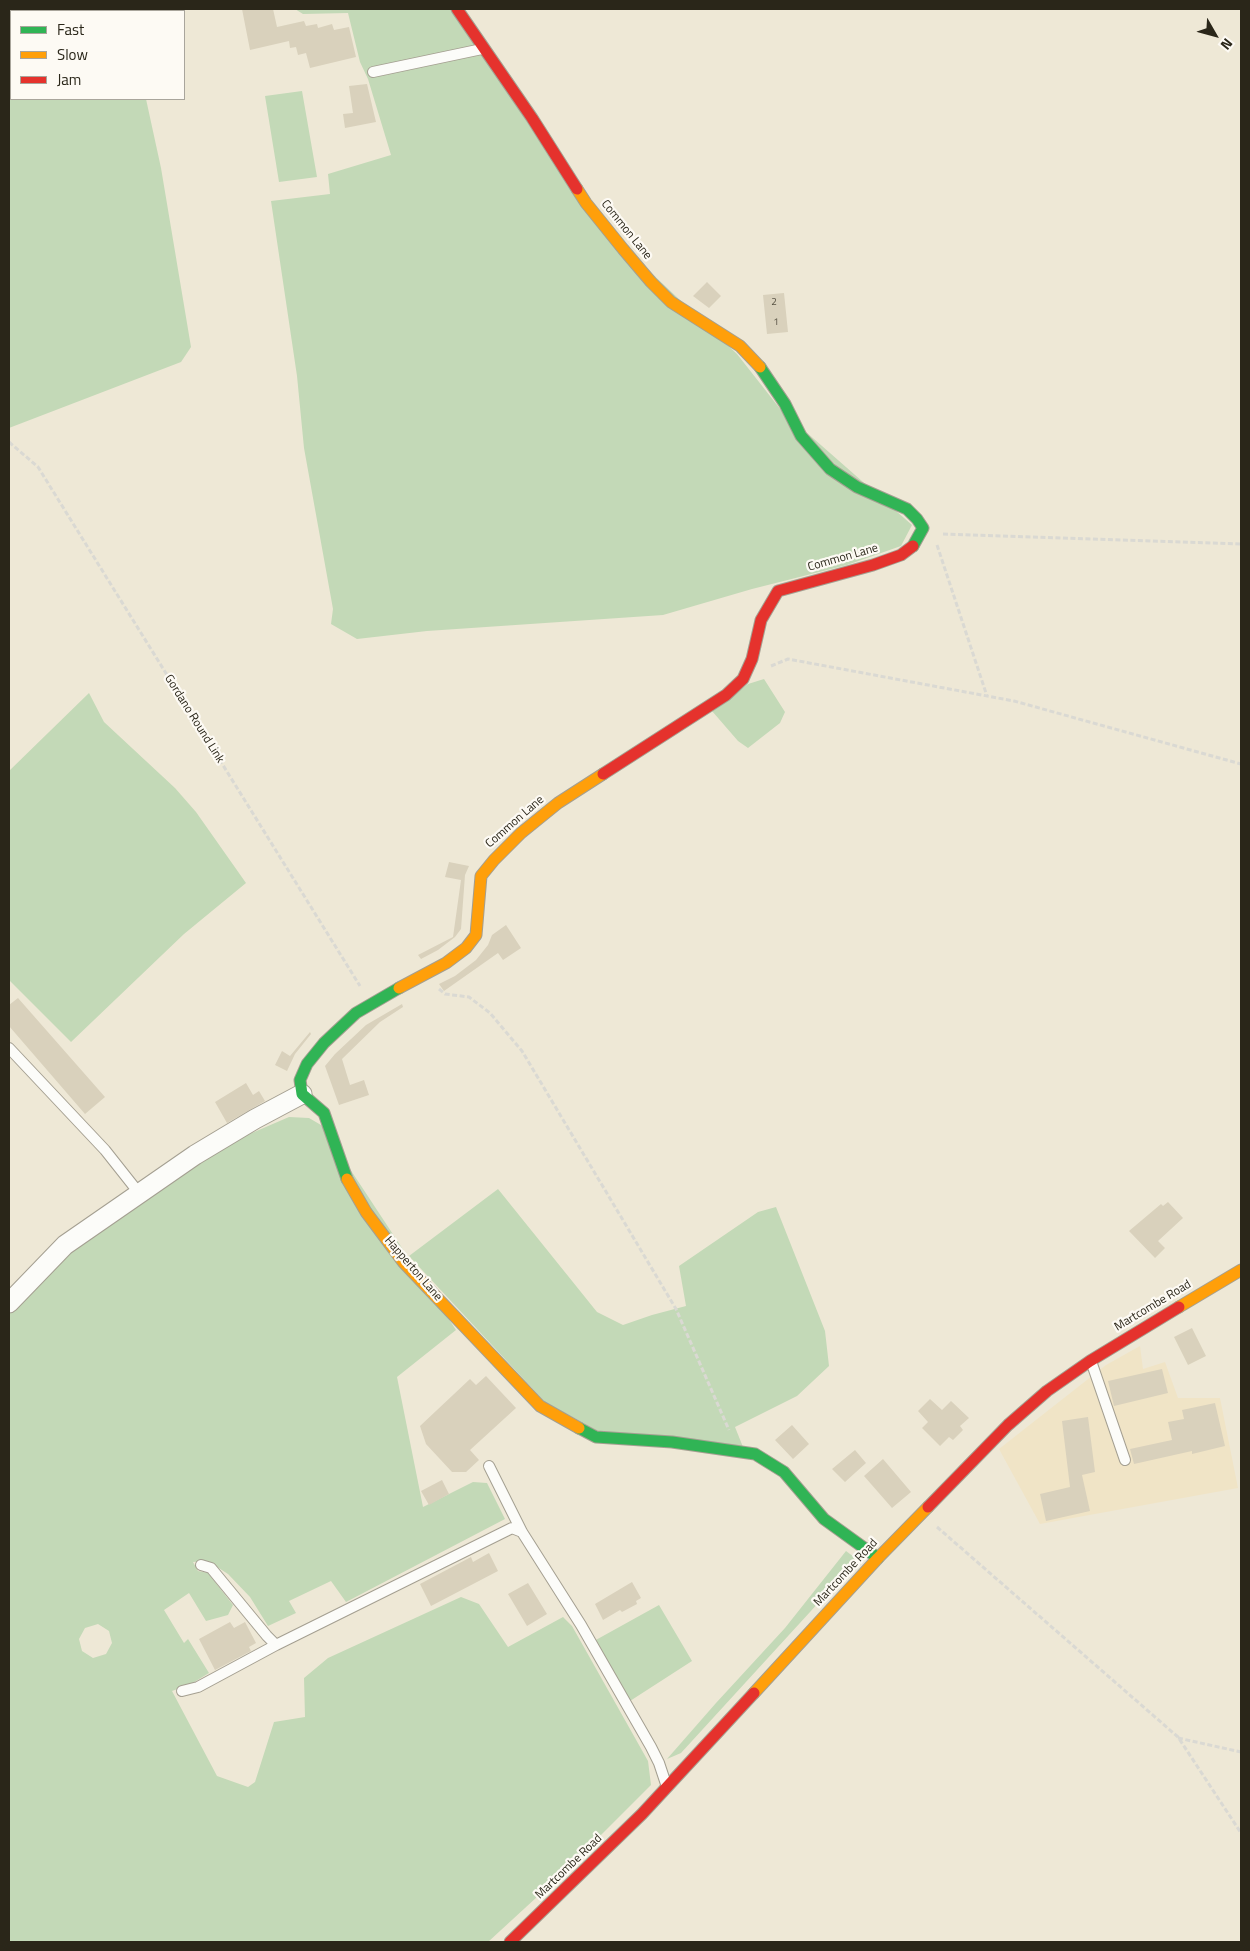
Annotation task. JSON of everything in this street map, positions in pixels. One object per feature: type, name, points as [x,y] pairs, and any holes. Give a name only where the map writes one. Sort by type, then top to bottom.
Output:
[{"type":"street","name":"Common Lane","points":[[302,1094],[300,1080],[307,1064],[324,1043],[356,1013],[370,1003],[446,963],[466,948],[476,936],[481,876],[520,833],[558,803],[726,695],[743,678],[752,659],[761,620],[778,591],[873,565],[901,555],[928,531],[907,510],[857,487],[830,470],[801,436],[785,404],[763,371],[740,346],[671,302],[651,282],[586,203],[532,118],[458,9]]},
{"type":"street","name":"Happerton Lane","points":[[302,1094],[324,1113],[347,1179],[366,1212],[404,1263],[540,1406],[596,1437],[672,1442],[755,1454],[784,1472],[824,1519],[878,1558]]},
{"type":"street","points":[[9,1303],[65,1245],[195,1155],[255,1119],[302,1094]]},
{"type":"street","name":"Martcombe Road","points":[[510,1942],[636,1820],[878,1558],[1008,1425],[1048,1391],[1090,1360],[1241,1270]]},
{"type":"lane","points":[[373,72],[483,48]]},
{"type":"lane","points":[[9,1048],[105,1150],[139,1193]]},
{"type":"lane","points":[[1090,1360],[1125,1460]]},
{"type":"lane","points":[[489,1466],[522,1532],[581,1624],[651,1747],[667,1787]]},
{"type":"lane","points":[[182,1691],[198,1687],[276,1645],[512,1528],[522,1532]]},
{"type":"lane","points":[[201,1566],[211,1568],[276,1645]]},
{"type":"path","name":"Gordano Round Link","points":[[9,442],[38,467],[370,1003]]},
{"type":"path","points":[[987,696],[928,531],[1241,544]]},
{"type":"path","points":[[770,666],[788,658],[1014,701],[1241,764]]},
{"type":"path","points":[[425,974],[445,994],[469,997],[490,1013],[522,1051],[676,1309],[738,1451]]},
{"type":"path","points":[[922,1514],[1178,1738],[1241,1833]]},
{"type":"path","points":[[1178,1738],[1241,1752]]},
{"type":"shaded area","points":[[1140,1346],[1143,1369],[1165,1362],[1178,1398],[1220,1398],[1238,1488],[1040,1524],[999,1449],[1106,1365]]},
{"type":"green space","points":[[9,9],[128,9],[10,10],[10,100],[146,100],[161,168],[191,347],[181,362],[9,428]]},
{"type":"green space","points":[[295,9],[452,9],[587,212],[737,354],[781,410],[912,525],[901,546],[847,565],[752,589],[663,615],[427,631],[357,639],[331,624],[333,609],[304,448],[297,376],[271,201],[330,194],[328,174],[391,155],[368,79],[360,62],[348,13],[303,14]]},
{"type":"green space","points":[[302,91],[317,177],[279,182],[265,96]]},
{"type":"green space","points":[[764,679],[785,712],[780,723],[748,748],[738,741],[712,711],[748,684]]},
{"type":"green space","points":[[89,693],[104,722],[175,788],[196,812],[246,883],[184,934],[71,1042],[9,980],[9,771]]},
{"type":"green space","points":[[289,1117],[309,1118],[321,1125],[456,1330],[397,1377],[423,1507],[473,1482],[487,1483],[505,1519],[346,1602],[331,1581],[289,1601],[296,1613],[268,1626],[250,1597],[228,1574],[208,1561],[193,1562],[198,1571],[208,1573],[233,1605],[228,1615],[206,1621],[189,1593],[164,1610],[184,1643],[188,1639],[209,1673],[191,1684],[172,1691],[217,1776],[248,1787],[255,1782],[274,1722],[305,1717],[304,1678],[328,1658],[461,1597],[479,1604],[508,1647],[563,1617],[572,1626],[648,1761],[651,1785],[562,1874],[488,1942],[9,1942],[9,1314],[67,1250],[238,1139]],"holes":[[[98,1624],[109,1631],[112,1643],[106,1654],[93,1658],[82,1651],[79,1639],[85,1628]]]},
{"type":"green space","points":[[498,1189],[597,1312],[623,1325],[686,1306],[679,1266],[758,1212],[776,1207],[825,1331],[829,1366],[797,1396],[735,1427],[743,1447],[598,1431],[545,1402],[409,1256]]},
{"type":"green space","points":[[846,1551],[854,1557],[853,1565],[681,1753],[667,1759],[785,1628]]},
{"type":"green space","points":[[659,1605],[692,1661],[630,1701],[594,1641]]},
{"type":"building","points":[[242,9],[273,9],[277,27],[304,21],[306,26],[317,24],[318,28],[332,24],[334,30],[349,27],[356,57],[310,68],[306,53],[298,55],[296,47],[290,48],[289,41],[250,50]]},
{"type":"building","points":[[367,84],[376,122],[345,128],[343,114],[353,113],[349,86]]},
{"type":"building","points":[[707,282],[721,296],[709,308],[693,296]]},
{"type":"building","points":[[784,293],[788,332],[767,334],[763,295]]},
{"type":"building","points":[[449,862],[469,866],[465,875],[461,929],[455,937],[438,950],[421,959],[418,955],[453,937],[461,880],[445,877]]},
{"type":"building","points":[[506,925],[521,948],[503,960],[498,953],[444,991],[439,984],[455,976],[476,960],[488,945],[492,935]]},
{"type":"building","points":[[18,998],[105,1097],[85,1114],[9,1026],[9,1005]]},
{"type":"building","points":[[402,1004],[403,1007],[380,1022],[342,1059],[350,1085],[364,1080],[369,1095],[339,1105],[325,1066],[366,1025]]},
{"type":"building","points":[[310,1032],[311,1034],[295,1054],[287,1071],[275,1065],[282,1051],[290,1056]]},
{"type":"building","points":[[246,1083],[253,1095],[259,1091],[265,1101],[227,1123],[215,1102]]},
{"type":"building","points":[[1168,1202],[1183,1218],[1158,1241],[1165,1248],[1155,1258],[1129,1231],[1161,1204],[1163,1206]]},
{"type":"building","points":[[1192,1328],[1206,1356],[1188,1365],[1174,1337]]},
{"type":"building","points":[[1162,1369],[1168,1393],[1114,1406],[1108,1381]]},
{"type":"building","points":[[486,1376],[516,1408],[470,1450],[479,1460],[466,1472],[452,1472],[426,1444],[420,1426],[470,1379],[476,1385]]},
{"type":"building","points":[[930,1399],[942,1410],[951,1401],[969,1418],[960,1426],[963,1430],[953,1440],[949,1437],[940,1446],[922,1428],[928,1422],[918,1411]]},
{"type":"building","points":[[1215,1403],[1225,1446],[1134,1464],[1130,1449],[1172,1440],[1168,1422],[1184,1419],[1182,1410]]},
{"type":"building","points":[[1088,1417],[1095,1472],[1082,1475],[1090,1511],[1046,1521],[1040,1494],[1070,1487],[1062,1421]]},
{"type":"building","points":[[792,1425],[809,1444],[793,1459],[775,1440]]},
{"type":"building","points":[[855,1450],[866,1463],[845,1482],[832,1469]]},
{"type":"building","points":[[883,1459],[911,1492],[892,1508],[864,1476]]},
{"type":"building","points":[[442,1480],[449,1494],[429,1505],[421,1491]]},
{"type":"building","points":[[489,1553],[498,1571],[431,1606],[420,1584],[471,1557],[473,1562]]},
{"type":"building","points":[[632,1582],[641,1598],[636,1601],[637,1604],[622,1612],[620,1610],[603,1620],[595,1604]]},
{"type":"building","points":[[528,1583],[547,1614],[527,1626],[508,1594]]},
{"type":"building","points":[[230,1622],[234,1628],[245,1622],[256,1643],[249,1647],[251,1651],[215,1670],[199,1639]]},
{"type":"traffic: fast","points":[[760,367],[785,404],[801,436],[830,469],[857,487],[907,509],[917,519],[923,528],[913,546]]},
{"type":"traffic: fast","points":[[347,1179],[324,1113],[302,1094],[300,1080],[307,1064],[324,1043],[356,1013],[399,988]]},
{"type":"traffic: fast","points":[[579,1428],[596,1437],[672,1442],[755,1454],[784,1472],[824,1519],[878,1558]]},
{"type":"traffic: slow","points":[[577,189],[623,249],[671,302],[740,346],[760,367]]},
{"type":"traffic: slow","points":[[399,988],[446,963],[466,948],[476,935],[481,876],[521,833],[558,803],[603,774]]},
{"type":"traffic: slow","points":[[347,1179],[366,1212],[404,1263],[540,1406],[579,1428]]},
{"type":"traffic: slow","points":[[1179,1307],[1241,1270]]},
{"type":"traffic: slow","points":[[754,1693],[878,1558],[928,1507]]},
{"type":"traffic: jam","points":[[457,9],[532,118],[577,189]]},
{"type":"traffic: jam","points":[[603,774],[726,695],[743,679],[752,659],[761,620],[778,591],[873,565],[901,555],[913,546]]},
{"type":"traffic: jam","points":[[928,1507],[1008,1425],[1047,1391],[1090,1361],[1179,1307]]},
{"type":"traffic: jam","points":[[510,1942],[642,1814],[754,1693]]}]
